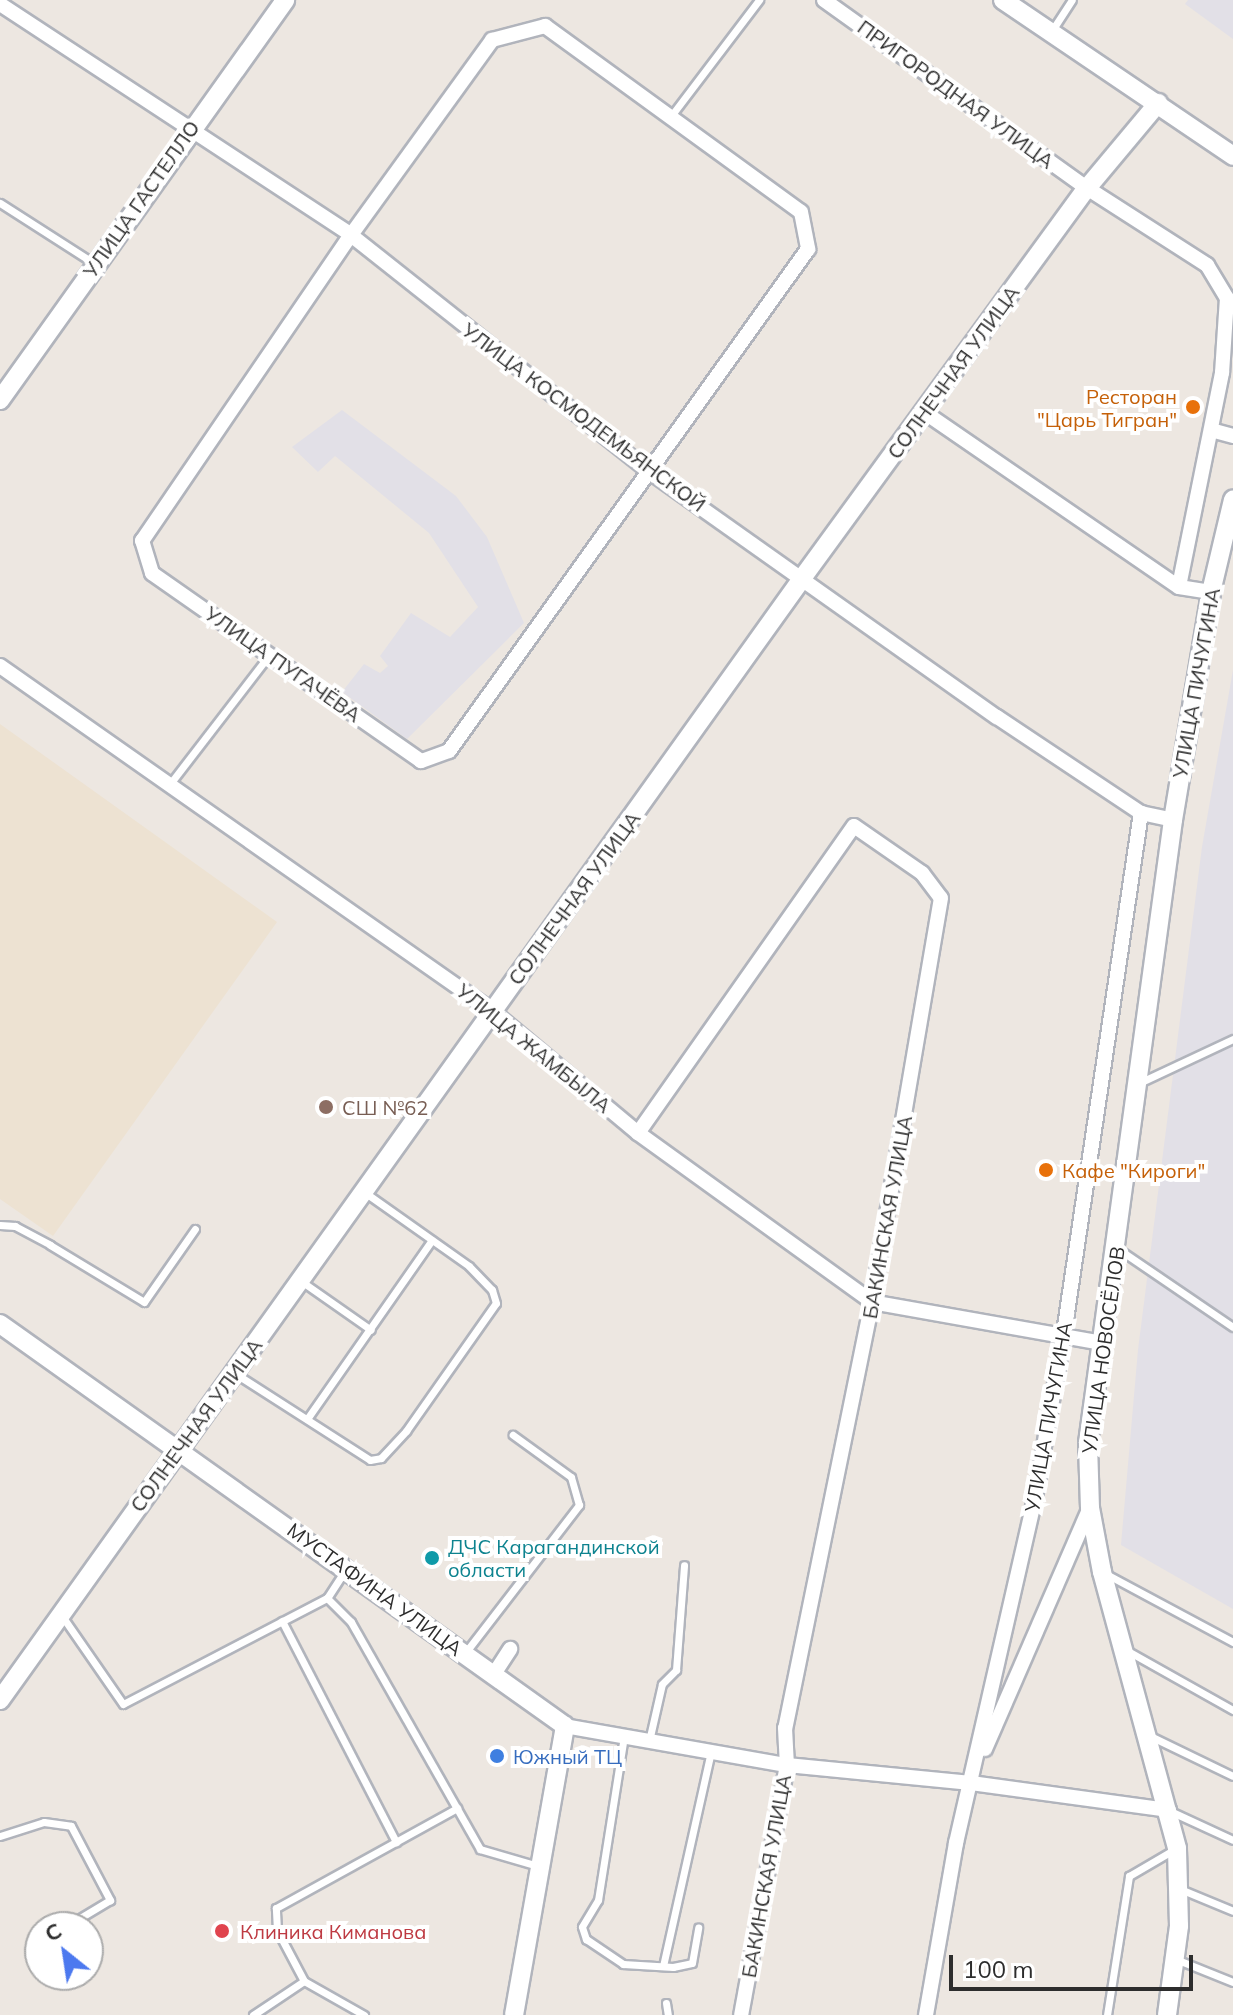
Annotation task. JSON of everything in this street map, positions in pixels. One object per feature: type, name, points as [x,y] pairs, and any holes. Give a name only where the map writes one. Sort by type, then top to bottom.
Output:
[{"type":"street","name":"УЛИЦА ГАСТЕЛЛО","points":[[0,400],[190,128],[285,0]]},
{"type":"street","name":"ПРИГОРОДНАЯ УЛИЦА","points":[[824,0],[1087,188],[1207,265],[1227,298],[1229,329],[1179,587]]},
{"type":"street","points":[[1003,0],[1233,156]]},
{"type":"street","name":"УЛИЦА КОСМОДЕМЬЯНСКОЙ","points":[[0,4],[351,235],[649,471],[1141,813],[1173,820]]},
{"type":"street","name":"УЛИЦА ПУГАЧЁВА","points":[[545,26],[801,212],[808,249],[449,751],[421,761],[152,573],[142,541],[351,235],[492,40],[545,26]]},
{"type":"street","name":"СОЛНЕЧНАЯ УЛИЦА","points":[[0,1700],[803,577],[1087,188],[1158,103]]},
{"type":"street","points":[[924,412],[1179,587],[1211,592]]},
{"type":"street","points":[[1211,430],[1233,436]]},
{"type":"street","name":"УЛИЦА ПИЧУГИНА","points":[[1173,820],[1211,592],[1233,500]]},
{"type":"street","name":"УЛИЦА ЖАМБЫЛА","points":[[0,666],[492,1011],[638,1133],[872,1302],[1064,1333],[1102,1343]]},
{"type":"street","name":"УЛИЦА ПИЧУГИНА","points":[[926,2015],[971,1783],[1034,1503],[1064,1333],[1141,813]]},
{"type":"street","name":"УЛИЦА НОВОСЁЛОВ","points":[[1167,2015],[1180,1889],[1177,1848],[1102,1572],[1090,1508],[1088,1443],[1173,820]]},
{"type":"street","name":"БАКИНСКАЯ УЛИЦА","points":[[638,1133],[854,826],[922,873],[941,898],[872,1302],[807,1641],[787,1716],[787,1765],[741,2015]]},
{"type":"street","name":"МУСТАФИНА УЛИЦА","points":[[0,1324],[180,1448],[565,1726],[787,1765],[971,1783],[1169,1810]]},
{"type":"street","points":[[971,1783],[1090,1508]]},
{"type":"street","points":[[494,1674],[510,1649]]},
{"type":"street","points":[[514,2015],[565,1726]]},
{"type":"lane","points":[[671,116],[759,0]]},
{"type":"lane","points":[[1050,34],[1072,0]]},
{"type":"lane","points":[[0,203],[95,264]]},
{"type":"lane","points":[[169,785],[269,655]]},
{"type":"lane","points":[[1137,1084],[1233,1039]]},
{"type":"lane","points":[[234,1372],[359,1454],[381,1458],[496,1303],[492,1290],[469,1266],[364,1191]]},
{"type":"lane","points":[[0,1225],[15,1226],[144,1302],[195,1229]]},
{"type":"lane","points":[[307,1419],[432,1240]]},
{"type":"lane","points":[[1117,1248],[1233,1327]]},
{"type":"lane","points":[[300,1280],[371,1330]]},
{"type":"lane","points":[[465,1653],[579,1505],[571,1477],[513,1435]]},
{"type":"lane","points":[[649,1741],[662,1684],[676,1670],[684,1565]]},
{"type":"lane","points":[[61,1614],[123,1704],[327,1598],[347,1568]]},
{"type":"lane","points":[[1102,1572],[1233,1642]]},
{"type":"lane","points":[[327,1598],[351,1622],[480,1849],[540,1867]]},
{"type":"lane","points":[[282,1621],[396,1842]]},
{"type":"lane","points":[[1124,1649],[1233,1710]]},
{"type":"lane","points":[[1147,1734],[1233,1776]]},
{"type":"lane","points":[[624,1736],[598,1900],[582,1927],[586,1939],[607,1957],[623,1964],[663,1966],[692,1963],[698,1928]]},
{"type":"lane","points":[[663,1966],[711,1752]]},
{"type":"lane","points":[[364,2015],[304,1981],[277,1930],[276,1908],[457,1808]]},
{"type":"lane","points":[[1169,1810],[1233,1840]]},
{"type":"lane","points":[[0,1836],[44,1822],[71,1826],[110,1900],[92,1911]]},
{"type":"lane","points":[[1107,2015],[1129,1876],[1177,1848]]},
{"type":"lane","points":[[1180,1889],[1233,1911]]},
{"type":"lane","points":[[1175,1960],[1233,1982]]},
{"type":"lane","points":[[253,2015],[304,1981]]},
{"type":"lane","points":[[666,2003],[668,2015]]},
{"type":"shaded area","points":[[1188,0],[1233,0],[1233,39],[1185,4]]},
{"type":"shaded area","points":[[342,410],[456,496],[487,537],[524,623],[407,739],[342,692],[364,664],[380,673],[388,666],[380,656],[411,613],[450,637],[478,607],[429,533],[335,456],[318,472],[292,447]]},
{"type":"shaded area","points":[[1233,670],[1233,1609],[1121,1545],[1138,1350],[1202,847]]},
{"type":"shaded area","points":[[0,724],[277,922],[53,1236],[0,1199]]},
{"type":"place","name":"Ресторан \"Царь Тигран\"","points":[[1193,407]]},
{"type":"place","name":"СШ №62","points":[[326,1107]]},
{"type":"place","name":"Кафе \"Кироги\"","points":[[1046,1170]]},
{"type":"place","name":"ДЧС Карагандинской области","points":[[432,1558]]},
{"type":"place","name":"Южный ТЦ","points":[[497,1756]]},
{"type":"place","name":"Клиника Киманова","points":[[222,1931]]}]
